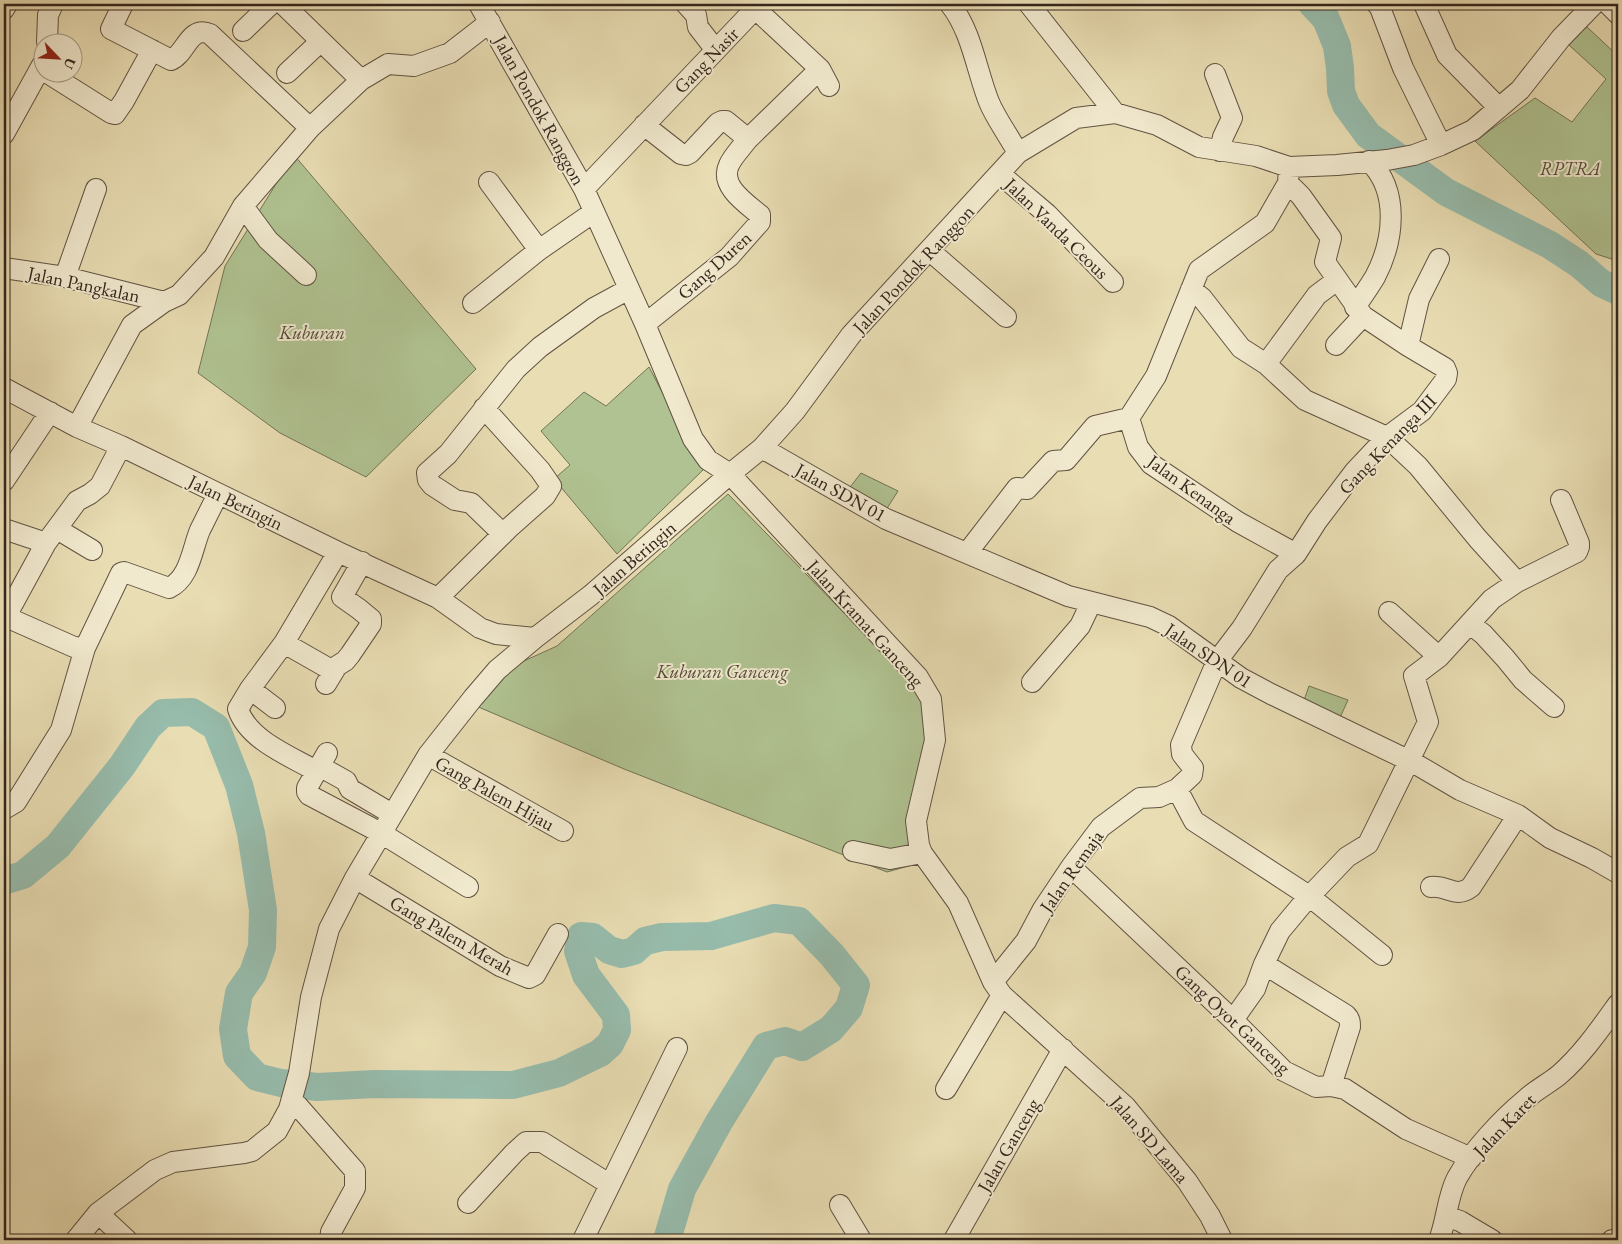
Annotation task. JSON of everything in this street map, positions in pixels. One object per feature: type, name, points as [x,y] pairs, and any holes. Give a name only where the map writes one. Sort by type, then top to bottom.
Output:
[{"type":"street","points":[[4,9],[7,4]]},
{"type":"street","points":[[47,32],[48,15],[53,4]]},
{"type":"street","points":[[123,4],[111,29],[171,60],[175,59],[184,45],[193,36],[203,32],[210,34],[310,128]]},
{"type":"street","points":[[243,31],[271,4]]},
{"type":"street","points":[[283,4],[361,80]]},
{"type":"street","name":"Jalan Pondok Ranggon","points":[[479,4],[584,189],[645,324],[693,439],[708,460],[730,474],[762,448],[795,411],[852,335],[1018,153],[1076,118],[1115,113],[1157,125],[1199,147],[1256,156],[1289,175],[1337,165],[1414,155],[1474,130],[1520,90],[1561,38],[1594,4]]},
{"type":"street","points":[[686,4],[696,14],[698,27],[715,49]]},
{"type":"street","points":[[1029,4],[1115,113]]},
{"type":"street","points":[[1377,4],[1403,68],[1440,145]]},
{"type":"street","points":[[1424,4],[1447,55],[1499,108]]},
{"type":"street","points":[[1608,4],[1618,14]]},
{"type":"street","points":[[959,6],[989,102],[1018,153]]},
{"type":"street","name":"Gang Nasir","points":[[584,189],[753,11],[757,10],[825,78]]},
{"type":"street","points":[[77,427],[132,325],[164,302],[179,296],[214,257],[243,206],[310,128],[361,80],[388,64],[414,66],[450,53],[490,22]]},
{"type":"street","points":[[288,73],[321,41]]},
{"type":"street","points":[[63,82],[115,114],[152,50]]},
{"type":"street","points":[[1215,74],[1232,118],[1223,137],[1220,151]]},
{"type":"street","name":"Gang Duren","points":[[645,324],[729,257],[760,222],[760,215],[731,189],[728,179],[728,166],[748,139],[825,78]]},
{"type":"street","points":[[5,128],[35,82]]},
{"type":"street","points":[[644,125],[681,154],[686,155],[722,121],[726,121],[748,139]]},
{"type":"street","points":[[1336,345],[1359,311],[1375,276],[1390,235],[1390,196],[1379,171],[1378,161]]},
{"type":"street","name":"Jalan Vanda Ceous","points":[[1000,174],[1047,214],[1113,282]]},
{"type":"street","points":[[1289,175],[1301,196],[1332,238],[1326,262],[1337,280],[1359,311],[1408,346],[1419,298],[1439,259]]},
{"type":"street","points":[[967,553],[1017,488],[1027,489],[1053,461],[1066,460],[1095,426],[1129,418],[1156,376],[1199,270],[1265,223],[1289,175]]},
{"type":"street","points":[[489,182],[539,250]]},
{"type":"street","points":[[65,277],[96,189]]},
{"type":"street","points":[[243,206],[268,240],[306,275]]},
{"type":"street","points":[[473,302],[539,250],[594,212]]},
{"type":"street","points":[[930,251],[1006,318]]},
{"type":"street","name":"Jalan Pangkalan","points":[[4,268],[65,277],[164,302]]},
{"type":"street","points":[[1266,364],[1317,295],[1337,280]]},
{"type":"street","points":[[503,534],[471,503],[455,500],[432,486],[427,477],[431,468],[448,454],[516,370],[540,347],[594,308],[629,289]]},
{"type":"street","points":[[1190,289],[1202,298],[1241,348],[1266,364],[1305,400],[1387,437],[1418,466],[1478,539],[1518,582]]},
{"type":"street","name":"Gang Kenanga III","points":[[1296,554],[1317,520],[1355,471],[1387,437],[1422,411],[1446,379],[1447,373],[1445,368],[1408,346]]},
{"type":"street","name":"Jalan Beringin","points":[[4,388],[77,427],[121,446],[338,552],[438,598],[480,628],[496,634],[534,638]]},
{"type":"street","points":[[438,598],[503,534],[546,496],[550,486],[540,470],[484,408]]},
{"type":"street","points":[[4,479],[50,412]]},
{"type":"street","name":"Jalan Kenanga","points":[[1129,418],[1138,447],[1151,464],[1238,522],[1296,554]]},
{"type":"street","points":[[85,648],[74,646],[4,617],[52,536],[78,502],[100,486],[121,446]]},
{"type":"street","name":"Jalan SDN 01","points":[[762,448],[886,519],[1068,596],[1157,620],[1169,626],[1241,678],[1408,760],[1460,790],[1518,815],[1550,838],[1618,873]]},
{"type":"street","name":"Jalan Beringin","points":[[76,1240],[98,1214],[155,1170],[173,1162],[252,1151],[277,1130],[292,1100],[299,1073],[311,997],[329,929],[355,878],[428,755],[498,670],[534,638],[591,595],[730,474]]},
{"type":"street","name":"Jalan Kramat Ganceng","points":[[730,474],[918,677],[931,699],[935,740],[916,821],[922,853],[958,903],[997,988],[1063,1050]]},
{"type":"street","points":[[4,809],[16,802],[61,730],[85,648],[121,573],[124,572],[169,588],[175,585],[187,568],[200,532],[218,494]]},
{"type":"street","points":[[1233,1020],[1255,989],[1264,964],[1280,932],[1309,896],[1347,857],[1368,844],[1428,722],[1414,676],[1439,657],[1492,599],[1518,582],[1577,552],[1580,547],[1561,500]]},
{"type":"street","points":[[4,530],[52,536],[92,550]]},
{"type":"street","points":[[338,552],[284,643],[250,689],[238,710],[242,719],[253,733],[321,763],[346,781],[350,789],[392,814]]},
{"type":"street","points":[[1217,662],[1242,628],[1278,570],[1296,554]]},
{"type":"street","points":[[284,643],[330,677],[337,666],[350,655],[371,624],[371,619],[366,614],[342,598],[362,562]]},
{"type":"street","points":[[1032,682],[1080,626],[1091,603]]},
{"type":"street","points":[[1389,612],[1439,657]]},
{"type":"street","points":[[1470,624],[1483,634],[1522,680],[1554,707]]},
{"type":"street","name":"Jalan Remaja","points":[[946,1089],[997,988],[1043,909],[1101,827],[1140,798],[1158,797],[1177,788],[1192,775],[1193,768],[1182,754],[1181,745],[1217,662]]},
{"type":"street","points":[[250,689],[276,708]]},
{"type":"street","name":"Gang Palem Hijau","points":[[428,755],[563,831]]},
{"type":"street","points":[[321,763],[307,788],[306,792],[309,795],[381,833],[468,887]]},
{"type":"street","points":[[1177,788],[1194,821],[1309,896],[1382,955]]},
{"type":"street","points":[[1431,887],[1437,886],[1457,892],[1464,892],[1471,887],[1518,815]]},
{"type":"street","points":[[853,851],[890,859],[922,853]]},
{"type":"street","name":"Gang Oyot Ganceng","points":[[1071,867],[1233,1020],[1284,1071],[1316,1087],[1331,1086],[1345,1089],[1406,1129],[1471,1158]]},
{"type":"street","name":"Gang Palem Merah","points":[[355,878],[500,966],[529,978],[535,975],[558,934]]},
{"type":"street","points":[[1264,964],[1349,1018],[1350,1027],[1331,1086]]},
{"type":"street","name":"Jalan Karet","points":[[1439,1240],[1451,1193],[1458,1177],[1471,1158],[1494,1129],[1520,1104],[1558,1076],[1568,1066],[1617,1010]]},
{"type":"street","points":[[583,1240],[677,1048]]},
{"type":"street","name":"Jalan Ganceng","points":[[954,1240],[1063,1050]]},
{"type":"street","name":"Jalan SD Lama","points":[[1063,1050],[1126,1107],[1187,1181],[1210,1216],[1222,1240]]},
{"type":"street","points":[[292,1100],[355,1171],[355,1188],[331,1232],[330,1240]]},
{"type":"street","points":[[468,1203],[526,1142],[542,1142],[609,1184]]},
{"type":"street","points":[[840,1206],[861,1240]]},
{"type":"street","points":[[98,1214],[127,1240]]},
{"type":"street","points":[[1446,1216],[1460,1221],[1492,1240]]},
{"type":"street","points":[[1612,1240],[1618,1239]]},
{"type":"green space","name":"RPTRA","points":[[1586,26],[1618,56],[1618,261],[1596,254],[1475,141],[1535,98],[1572,122],[1606,79],[1569,45]]},
{"type":"green space","name":"Kuburan","points":[[294,155],[476,369],[366,477],[280,433],[198,373],[225,266]]},
{"type":"green space","points":[[649,367],[703,470],[617,554],[554,479],[570,465],[541,431],[584,392],[606,406]]},
{"type":"green space","points":[[861,473],[898,491],[886,510],[847,491]]},
{"type":"green space","name":"Kuburan Ganceng","points":[[728,494],[923,694],[928,755],[912,865],[887,872],[624,769],[476,706],[515,665],[557,646]]},
{"type":"green space","points":[[1309,686],[1348,700],[1338,722],[1303,703]]},
{"type":"waterway","points":[[1312,4],[1326,19],[1337,46],[1341,91],[1346,105],[1368,135],[1446,192],[1550,245],[1579,264],[1601,283],[1618,291]]},
{"type":"waterway","points":[[4,881],[23,875],[58,846],[122,766],[148,727],[163,713],[192,712],[216,727],[239,785],[251,833],[263,910],[262,947],[253,973],[239,993],[233,1029],[237,1056],[257,1077],[281,1083],[317,1087],[375,1084],[513,1085],[559,1073],[600,1053],[610,1044],[617,1030],[616,1015],[586,975],[578,951],[581,936],[593,937],[609,950],[622,954],[634,951],[645,941],[662,937],[711,936],[774,918],[799,921],[832,955],[856,985],[849,1008],[831,1029],[802,1047],[785,1041],[766,1046],[719,1122],[682,1189],[667,1240],[669,1240]]}]
